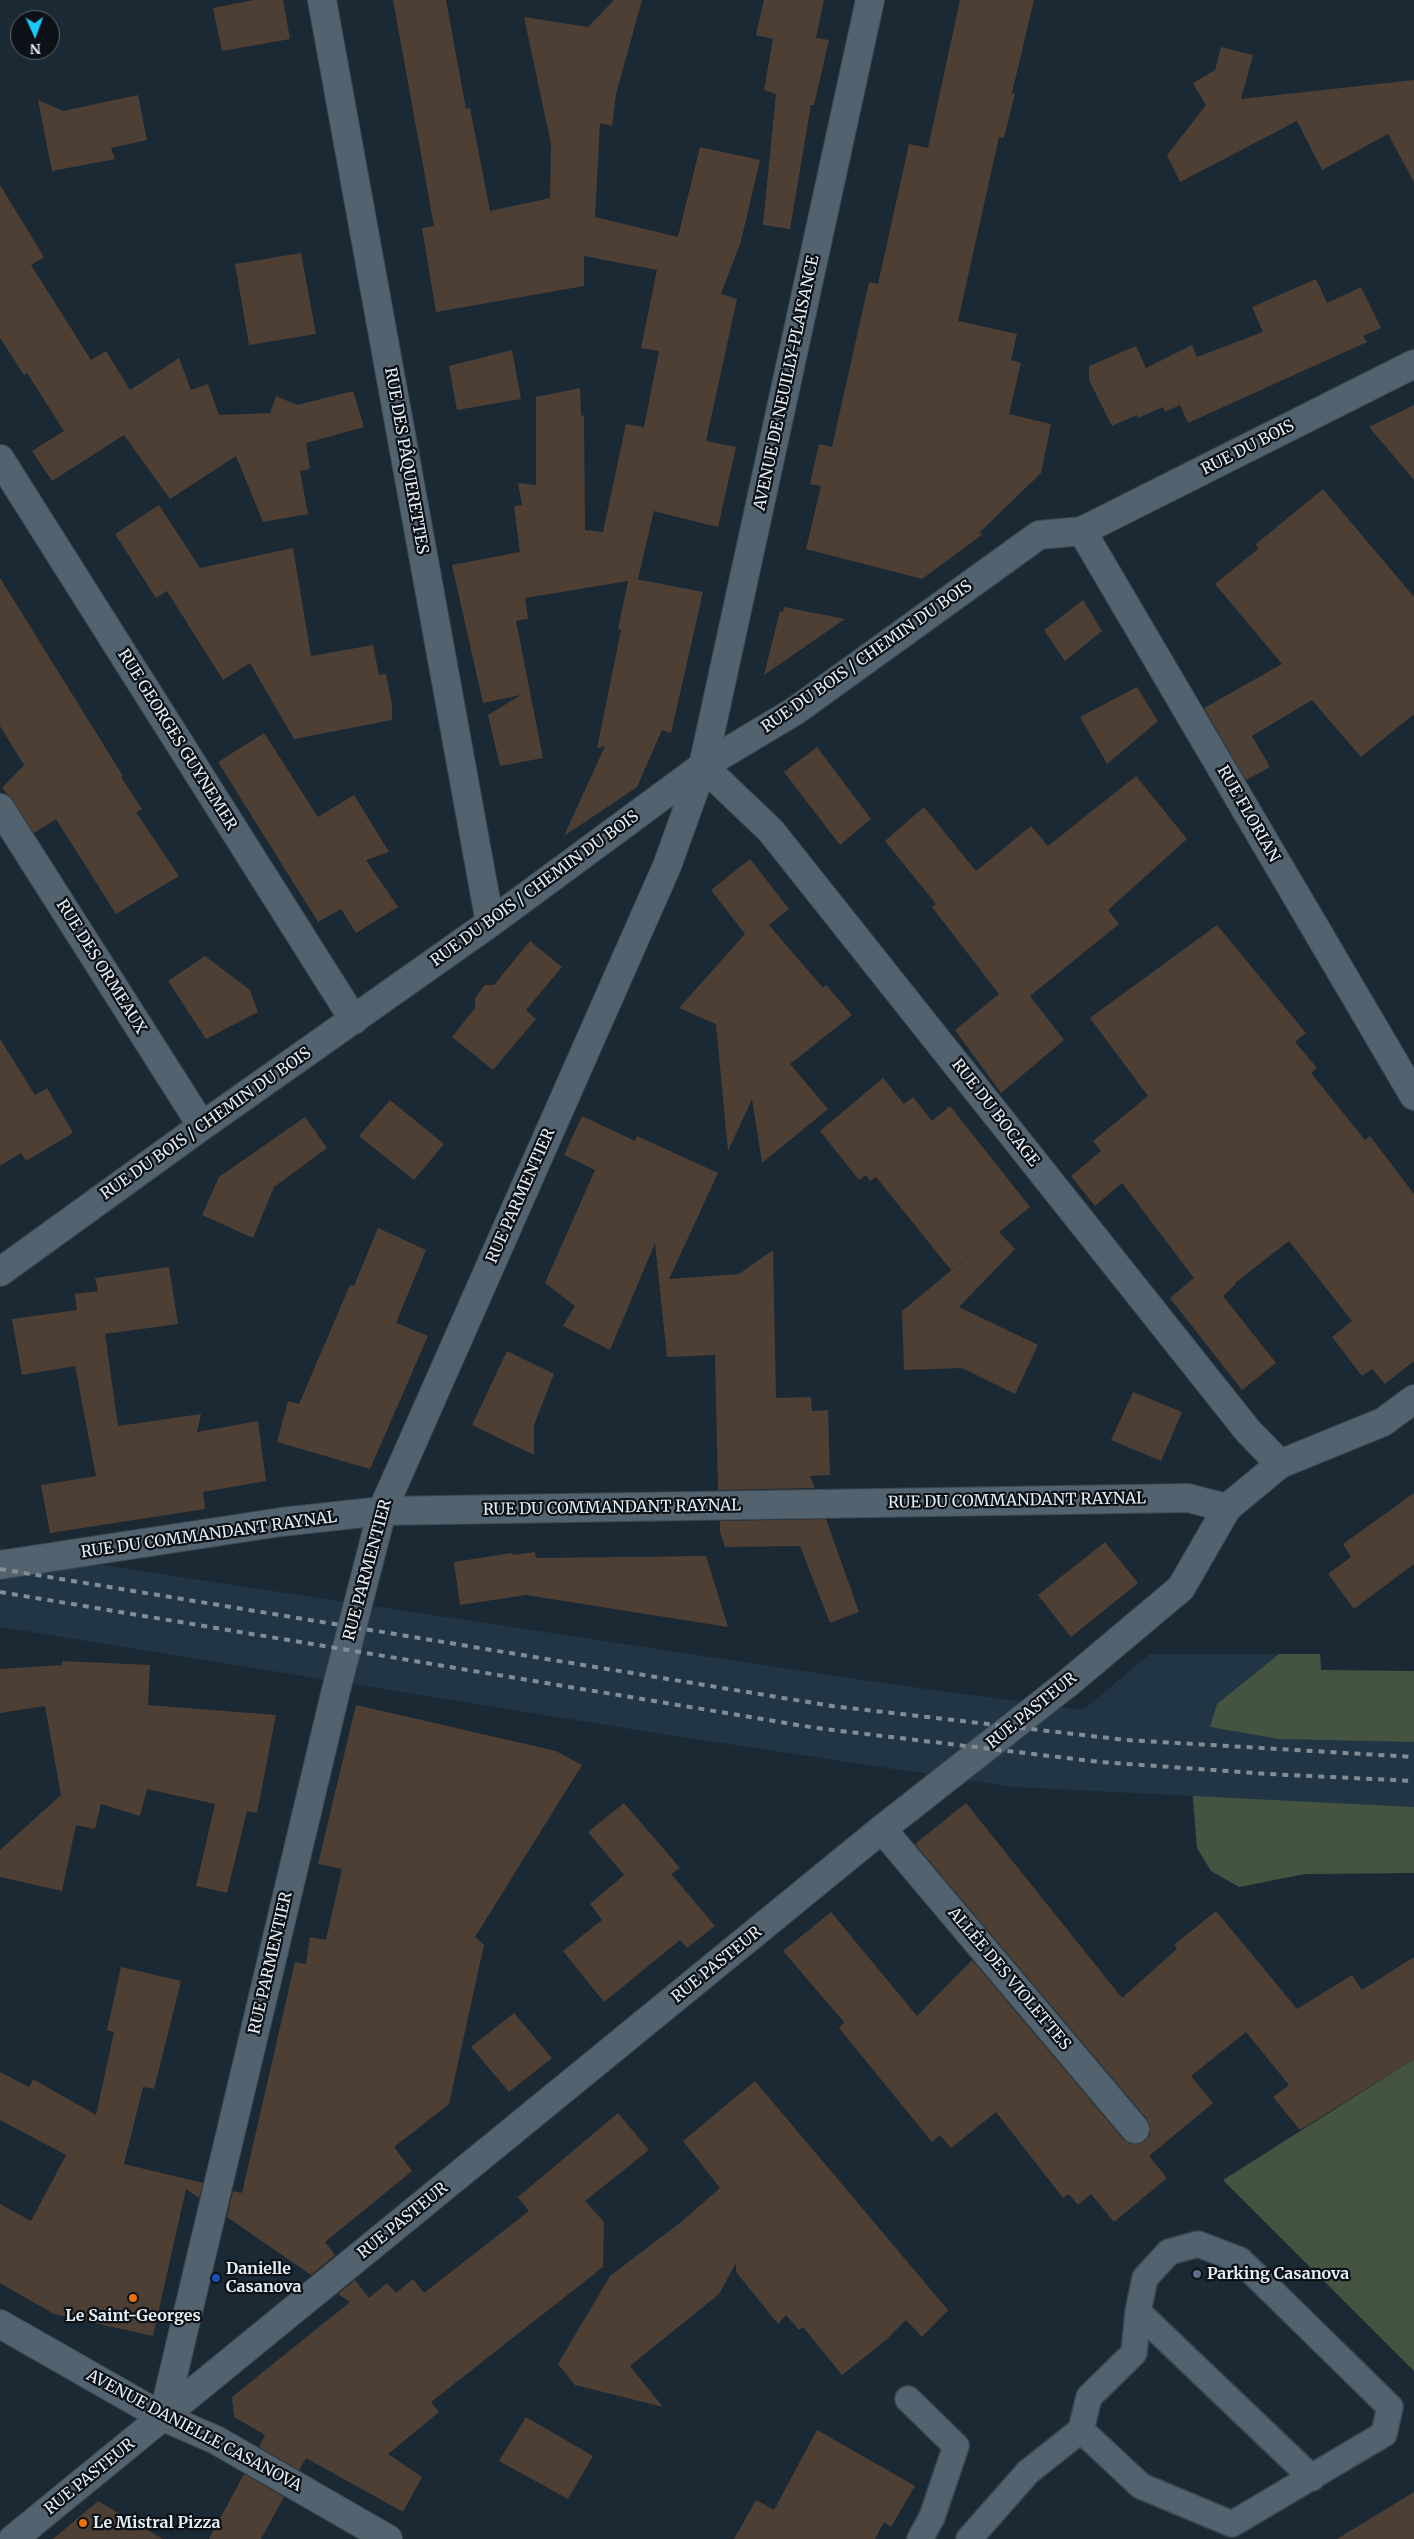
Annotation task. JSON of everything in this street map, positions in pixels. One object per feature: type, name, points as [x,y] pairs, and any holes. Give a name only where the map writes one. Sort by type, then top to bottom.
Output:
[{"type":"street","name":"RUE DES PÂQUERETTES","points":[[322,0],[490,922]]},
{"type":"street","name":"AVENUE DE NEUILLY-PLAISANCE","points":[[703,766],[870,0]]},
{"type":"street","name":"RUE DU BOIS","points":[[1082,531],[1414,364]]},
{"type":"street","name":"RUE GEORGES GUYNEMER","points":[[0,459],[354,1020]]},
{"type":"street","name":"RUE DU BOIS / CHEMIN DU BOIS","points":[[0,1272],[202,1126],[354,1020],[703,766],[795,711],[1039,535],[1082,531]]},
{"type":"street","name":"RUE FLORIAN","points":[[1082,531],[1414,1095]]},
{"type":"street","name":"RUE DU BOCAGE","points":[[703,766],[771,831],[1248,1431],[1280,1464]]},
{"type":"street","name":"RUE PARMENTIER","points":[[163,2417],[335,1694],[382,1511],[667,866],[703,766]]},
{"type":"street","name":"RUE DES ORMEAUX","points":[[0,808],[202,1126]]},
{"type":"street","name":"RUE PASTEUR","points":[[13,2539],[882,1829],[1068,1683],[1180,1588],[1227,1508],[1280,1464],[1383,1422],[1414,1399]]},
{"type":"street","name":"RUE DU COMMANDANT RAYNAL","points":[[0,1565],[281,1522],[382,1511],[1188,1498],[1227,1508]]},
{"type":"street","name":"ALLÉE DES VIOLETTES","points":[[882,1829],[1136,2130]]},
{"type":"street","name":"AVENUE DANIELLE CASANOVA","points":[[0,2324],[163,2417],[216,2440],[388,2539]]},
{"type":"lane","points":[[969,2539],[1028,2472],[1082,2430],[1088,2397],[1134,2353],[1138,2312],[1146,2278],[1169,2252],[1198,2244],[1240,2260],[1390,2407],[1384,2434],[1232,2524],[1141,2486],[1082,2430]]},
{"type":"lane","points":[[1138,2312],[1312,2478]]},
{"type":"lane","points":[[908,2398],[956,2446],[932,2517],[920,2539]]},
{"type":"shaded area","points":[[0,1548],[883,1683],[1083,1710],[1150,1654],[1320,1654],[1321,1670],[1414,1671],[1414,1873],[1305,1874],[1239,1887],[1211,1871],[1197,1848],[1192,1796],[1014,1787],[668,1735],[0,1627]]},
{"type":"green space","points":[[1279,1654],[1320,1654],[1321,1670],[1414,1671],[1414,1742],[1279,1739],[1210,1727],[1217,1704]]},
{"type":"green space","points":[[1193,1796],[1414,1807],[1414,1873],[1305,1874],[1239,1887],[1211,1871],[1197,1848]]},
{"type":"green space","points":[[1414,2059],[1414,2371],[1223,2180]]},
{"type":"building","points":[[254,0],[283,0],[290,39],[222,51],[213,8]]},
{"type":"building","points":[[393,0],[446,0],[466,109],[470,108],[490,211],[550,198],[551,144],[524,17],[588,27],[614,0],[642,0],[616,94],[612,126],[600,123],[595,217],[678,237],[700,147],[760,160],[741,241],[721,294],[737,299],[706,441],[736,447],[718,527],[654,511],[638,579],[636,579],[703,592],[671,733],[662,730],[637,787],[564,836],[605,746],[597,748],[621,630],[618,629],[628,581],[525,598],[528,619],[516,621],[543,758],[500,766],[488,715],[521,695],[483,703],[452,565],[520,552],[514,506],[522,505],[518,483],[536,485],[536,397],[580,388],[581,415],[584,416],[585,530],[603,532],[626,424],[644,427],[659,351],[641,348],[657,270],[584,256],[584,286],[436,312],[422,228],[434,226]]},
{"type":"building","points":[[764,0],[824,0],[816,38],[829,40],[814,105],[811,105],[790,229],[763,225],[776,94],[764,90],[773,39],[756,35]]},
{"type":"building","points":[[960,0],[1034,0],[1012,93],[1015,94],[1004,138],[999,137],[958,321],[1017,334],[1011,360],[1021,363],[1009,414],[1051,424],[1041,473],[979,533],[983,534],[922,579],[806,549],[821,486],[810,484],[819,444],[832,447],[869,282],[878,284],[909,144],[928,148]]},
{"type":"building","points":[[1221,47],[1253,55],[1241,99],[1414,80],[1414,182],[1388,134],[1322,170],[1297,121],[1180,182],[1167,155],[1206,105],[1193,83],[1215,70]]},
{"type":"building","points":[[138,95],[147,140],[111,148],[115,159],[52,171],[38,100],[63,111]]},
{"type":"building","points":[[0,185],[44,257],[31,265],[91,360],[106,351],[130,390],[179,358],[191,390],[208,384],[219,415],[270,413],[276,396],[297,405],[353,391],[364,427],[306,443],[310,469],[300,471],[308,514],[263,522],[236,456],[170,499],[124,435],[52,481],[32,451],[64,431],[27,373],[24,375],[0,338]]},
{"type":"building","points":[[301,253],[316,334],[249,345],[235,264]]},
{"type":"building","points":[[1316,279],[1327,303],[1361,287],[1381,328],[1363,336],[1367,342],[1188,423],[1180,405],[1165,412],[1163,407],[1138,418],[1137,415],[1112,426],[1089,380],[1089,366],[1136,346],[1146,368],[1192,345],[1197,357],[1263,332],[1252,307]]},
{"type":"building","points":[[512,350],[521,399],[457,410],[449,366]]},
{"type":"building","points":[[1414,405],[1414,480],[1369,427]]},
{"type":"building","points":[[1323,489],[1414,597],[1414,714],[1361,757],[1312,700],[1252,736],[1270,767],[1246,780],[1204,708],[1282,664],[1215,584],[1258,549],[1256,544]]},
{"type":"building","points":[[159,505],[200,568],[293,548],[311,656],[373,645],[379,675],[386,674],[392,705],[392,720],[294,739],[250,663],[223,680],[167,591],[156,598],[115,534]]},
{"type":"building","points":[[0,578],[123,776],[121,777],[142,809],[136,812],[179,876],[116,914],[56,819],[34,833],[13,800],[2,788],[24,765],[0,726]]},
{"type":"building","points":[[1083,600],[1102,631],[1065,661],[1044,630]]},
{"type":"building","points":[[784,607],[845,619],[764,675],[780,611],[783,612]]},
{"type":"building","points":[[1137,687],[1158,721],[1107,764],[1080,717]]},
{"type":"building","points":[[264,733],[318,817],[354,795],[389,852],[366,860],[398,907],[356,933],[341,909],[318,922],[218,762]]},
{"type":"building","points":[[817,747],[871,819],[840,845],[784,772]]},
{"type":"building","points":[[1136,776],[1187,839],[1108,910],[1119,924],[1030,996],[1064,1040],[1001,1093],[955,1030],[999,994],[932,907],[936,904],[885,841],[924,807],[976,871],[1031,826],[1048,846]]},
{"type":"building","points":[[750,859],[789,909],[769,925],[823,988],[826,985],[852,1015],[790,1064],[828,1109],[762,1163],[752,1099],[728,1151],[716,1024],[679,1008],[745,934],[711,890]]},
{"type":"building","points":[[1217,925],[1306,1033],[1295,1042],[1317,1068],[1311,1073],[1365,1140],[1370,1136],[1414,1194],[1414,1361],[1385,1384],[1372,1369],[1362,1376],[1332,1337],[1352,1321],[1289,1241],[1236,1282],[1223,1296],[1276,1363],[1242,1390],[1170,1298],[1194,1278],[1122,1183],[1095,1206],[1071,1176],[1101,1151],[1093,1141],[1148,1096],[1090,1018]]},
{"type":"building","points":[[530,941],[562,967],[526,1010],[536,1019],[493,1070],[452,1037],[475,1008],[475,998],[485,985],[494,985]]},
{"type":"building","points":[[205,956],[250,990],[258,1012],[206,1039],[168,981]]},
{"type":"building","points":[[0,1039],[35,1095],[47,1088],[73,1133],[26,1161],[21,1153],[0,1166]]},
{"type":"building","points":[[883,1078],[904,1104],[913,1097],[932,1121],[950,1106],[1030,1207],[999,1232],[1015,1249],[959,1307],[1038,1345],[1015,1394],[962,1368],[904,1370],[902,1311],[982,1245],[951,1270],[876,1177],[870,1181],[866,1175],[859,1180],[820,1131]]},
{"type":"building","points":[[390,1100],[444,1144],[414,1180],[359,1136]]},
{"type":"building","points":[[582,1116],[635,1141],[637,1136],[718,1173],[669,1279],[739,1274],[773,1250],[776,1398],[811,1397],[812,1411],[828,1410],[830,1475],[810,1476],[815,1488],[718,1490],[715,1355],[667,1357],[655,1243],[610,1350],[563,1326],[575,1306],[545,1283],[595,1170],[564,1155]]},
{"type":"building","points":[[305,1117],[327,1148],[274,1187],[253,1238],[202,1215],[219,1177]]},
{"type":"building","points":[[378,1228],[426,1250],[396,1323],[428,1336],[370,1469],[277,1442],[288,1401],[299,1404],[350,1285],[354,1286]]},
{"type":"building","points":[[169,1267],[178,1324],[105,1334],[118,1426],[201,1414],[197,1432],[258,1421],[266,1481],[203,1492],[205,1509],[50,1533],[41,1485],[96,1476],[75,1366],[22,1375],[12,1319],[77,1310],[75,1294],[98,1291],[95,1278]]},
{"type":"building","points":[[507,1351],[554,1374],[534,1425],[534,1455],[472,1425]]},
{"type":"building","points":[[1133,1392],[1182,1412],[1161,1461],[1111,1440]]},
{"type":"building","points":[[1414,1493],[1414,1564],[1354,1609],[1328,1574],[1351,1557],[1343,1544]]},
{"type":"building","points":[[826,1519],[859,1612],[830,1623],[800,1546],[725,1547],[720,1532],[720,1521]]},
{"type":"building","points":[[1105,1542],[1138,1583],[1071,1637],[1038,1595]]},
{"type":"building","points":[[535,1552],[536,1558],[706,1556],[728,1627],[526,1595],[460,1605],[454,1562],[512,1553],[513,1555]]},
{"type":"building","points":[[62,1661],[150,1665],[148,1705],[276,1715],[257,1813],[247,1811],[227,1893],[196,1886],[215,1804],[147,1789],[140,1816],[101,1804],[95,1829],[76,1825],[62,1891],[0,1877],[0,1850],[61,1795],[45,1706],[0,1713],[0,1669],[62,1665]]},
{"type":"building","points":[[356,1705],[556,1751],[582,1765],[475,1937],[484,1945],[449,2104],[394,2147],[412,2171],[325,2242],[335,2255],[311,2275],[227,2217],[233,2191],[242,2193],[295,1962],[306,1964],[310,1937],[326,1940],[342,1869],[318,1864]]},
{"type":"building","points":[[624,1803],[680,1868],[671,1874],[715,1926],[687,1948],[680,1940],[604,2002],[563,1951],[602,1920],[590,1904],[624,1875],[588,1832]]},
{"type":"building","points":[[966,1803],[1122,1998],[1177,1949],[1174,1945],[1216,1911],[1297,2009],[1352,1975],[1362,1990],[1414,1957],[1414,2059],[1300,2130],[1273,2097],[1289,2085],[1246,2032],[1191,2076],[1213,2103],[1149,2156],[1167,2178],[1114,2222],[1091,2194],[1078,2205],[1069,2194],[1063,2198],[996,2112],[951,2148],[940,2135],[932,2142],[839,2028],[844,2022],[783,1951],[831,1912],[917,2016],[972,1960],[1123,2139],[1130,2144],[1138,2144],[1145,2141],[1150,2134],[1150,2126],[1147,2119],[915,1844]]},
{"type":"building","points":[[121,1967],[181,1981],[154,2089],[143,2087],[124,2164],[203,2183],[199,2198],[186,2189],[153,2336],[54,2314],[0,2283],[0,2204],[31,2221],[66,2155],[0,2120],[0,2072],[29,2087],[33,2079],[96,2115],[114,2032],[107,2030]]},
{"type":"building","points":[[514,2013],[552,2058],[509,2092],[471,2047]]},
{"type":"building","points":[[755,2081],[948,2310],[922,2337],[906,2320],[886,2340],[842,2375],[803,2327],[799,2330],[786,2315],[778,2324],[736,2272],[736,2263],[719,2294],[630,2366],[663,2407],[575,2385],[558,2364],[610,2276],[681,2222],[720,2188],[683,2141]]},
{"type":"building","points":[[618,2113],[649,2150],[585,2201],[604,2222],[603,2267],[431,2402],[439,2412],[388,2454],[422,2477],[403,2512],[306,2458],[299,2470],[259,2447],[265,2435],[234,2417],[232,2397],[350,2302],[338,2294],[355,2280],[369,2298],[387,2283],[396,2293],[413,2279],[424,2293],[529,2211],[518,2197]]},
{"type":"building","points":[[526,2417],[593,2456],[568,2499],[499,2461]]},
{"type":"building","points":[[817,2430],[915,2486],[891,2527],[884,2522],[875,2539],[734,2539],[756,2500],[774,2510]]},
{"type":"building","points":[[244,2474],[284,2497],[261,2539],[209,2539]]},
{"type":"building","points":[[1414,2492],[1414,2539],[1337,2539]]},
{"type":"building","points":[[98,2501],[163,2539],[53,2539]]},
{"type":"railway","points":[[0,1569],[832,1706],[1126,1740],[1414,1757]]},
{"type":"railway","points":[[0,1592],[816,1728],[1100,1762],[1269,1774],[1414,1781]]},
{"type":"place","name":"Parking Casanova","points":[[1197,2274]]},
{"type":"place","name":"Danielle Casanova","points":[[216,2278]]},
{"type":"place","name":"Le Saint-Georges","points":[[133,2298]]},
{"type":"place","name":"Le Mistral Pizza","points":[[83,2523]]}]
